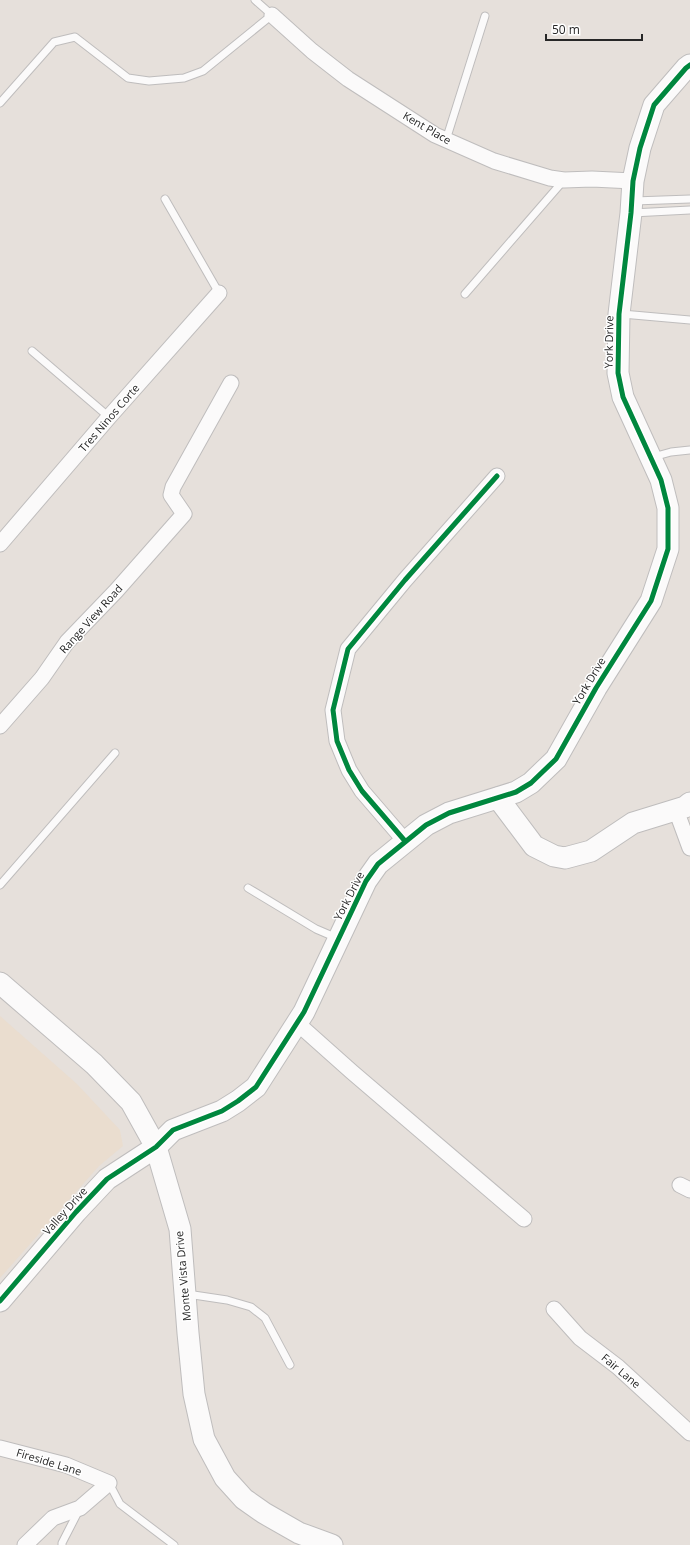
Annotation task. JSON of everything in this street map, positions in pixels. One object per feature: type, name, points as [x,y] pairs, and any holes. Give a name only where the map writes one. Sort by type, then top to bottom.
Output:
[{"type":"street","name":"Kent Place","points":[[272,15],[312,52],[348,79],[435,136],[494,161],[550,178],[564,180],[592,179],[632,198]]},
{"type":"street","name":"York Drive","points":[[156,1147],[173,1130],[222,1111],[256,1087],[297,1023],[366,881],[378,864],[426,825],[449,813],[516,792],[530,784],[556,759],[596,688],[651,601],[668,549],[668,508],[661,480],[623,397],[618,373],[620,314],[632,198],[640,148],[654,105],[690,65]]},
{"type":"street","name":"Tres Ninos Corte","points":[[0,544],[109,417],[219,293]]},
{"type":"street","name":"Range View Road","points":[[0,726],[42,678],[67,642],[116,591],[184,514],[171,495],[173,487],[231,383]]},
{"type":"street","points":[[405,841],[362,791],[349,770],[337,741],[333,710],[348,649],[405,580],[497,476]]},
{"type":"street","points":[[498,798],[534,846],[554,856],[565,858],[591,851],[633,823],[683,806],[690,848]]},
{"type":"street","name":"Monte Vista Drive","points":[[0,982],[99,1068],[131,1102],[156,1147],[180,1229],[194,1394],[204,1439],[225,1478],[244,1499],[264,1514],[299,1533],[332,1545]]},
{"type":"street","points":[[297,1023],[524,1219]]},
{"type":"street","name":"Valley Drive","points":[[0,1301],[76,1212],[107,1179],[156,1147]]},
{"type":"street","name":"Fair Lane","points":[[554,1309],[580,1338],[618,1367],[690,1433]]},
{"type":"street","name":"Fireside Lane","points":[[0,1448],[66,1465],[109,1483]]},
{"type":"street","points":[[25,1545],[53,1518],[80,1508],[109,1483]]},
{"type":"lane","points":[[0,103],[54,42],[75,37],[128,78],[149,81],[184,78],[203,71],[272,15],[255,0]]},
{"type":"lane","points":[[446,140],[485,16]]},
{"type":"lane","points":[[465,294],[564,180]]},
{"type":"lane","points":[[632,198],[690,199]]},
{"type":"lane","points":[[632,198],[690,210]]},
{"type":"lane","points":[[165,199],[219,293]]},
{"type":"lane","points":[[620,314],[690,320]]},
{"type":"lane","points":[[32,351],[109,417]]},
{"type":"lane","points":[[651,458],[671,452],[690,450]]},
{"type":"lane","points":[[0,885],[115,753]]},
{"type":"lane","points":[[248,888],[316,929],[339,939]]},
{"type":"lane","points":[[185,1294],[227,1300],[251,1307],[265,1318],[290,1365]]},
{"type":"lane","points":[[109,1483],[120,1504],[174,1545]]},
{"type":"lane","points":[[62,1545],[80,1508]]},
{"type":"shaded area","points":[[0,1016],[77,1084],[120,1130],[123,1146],[99,1166],[0,1278]]},
{"type":"cycle path","points":[[0,1301],[76,1212],[107,1179],[156,1147],[173,1130],[222,1111],[256,1087],[304,1012],[366,881],[378,864],[426,825],[449,813],[516,792],[531,783],[556,759],[596,688],[651,601],[668,549],[668,508],[661,480],[623,397],[618,373],[619,314],[631,213],[633,181],[640,148],[654,105],[690,65]]},
{"type":"cycle path","points":[[405,841],[362,791],[349,770],[337,741],[333,710],[348,649],[405,580],[497,476]]}]
